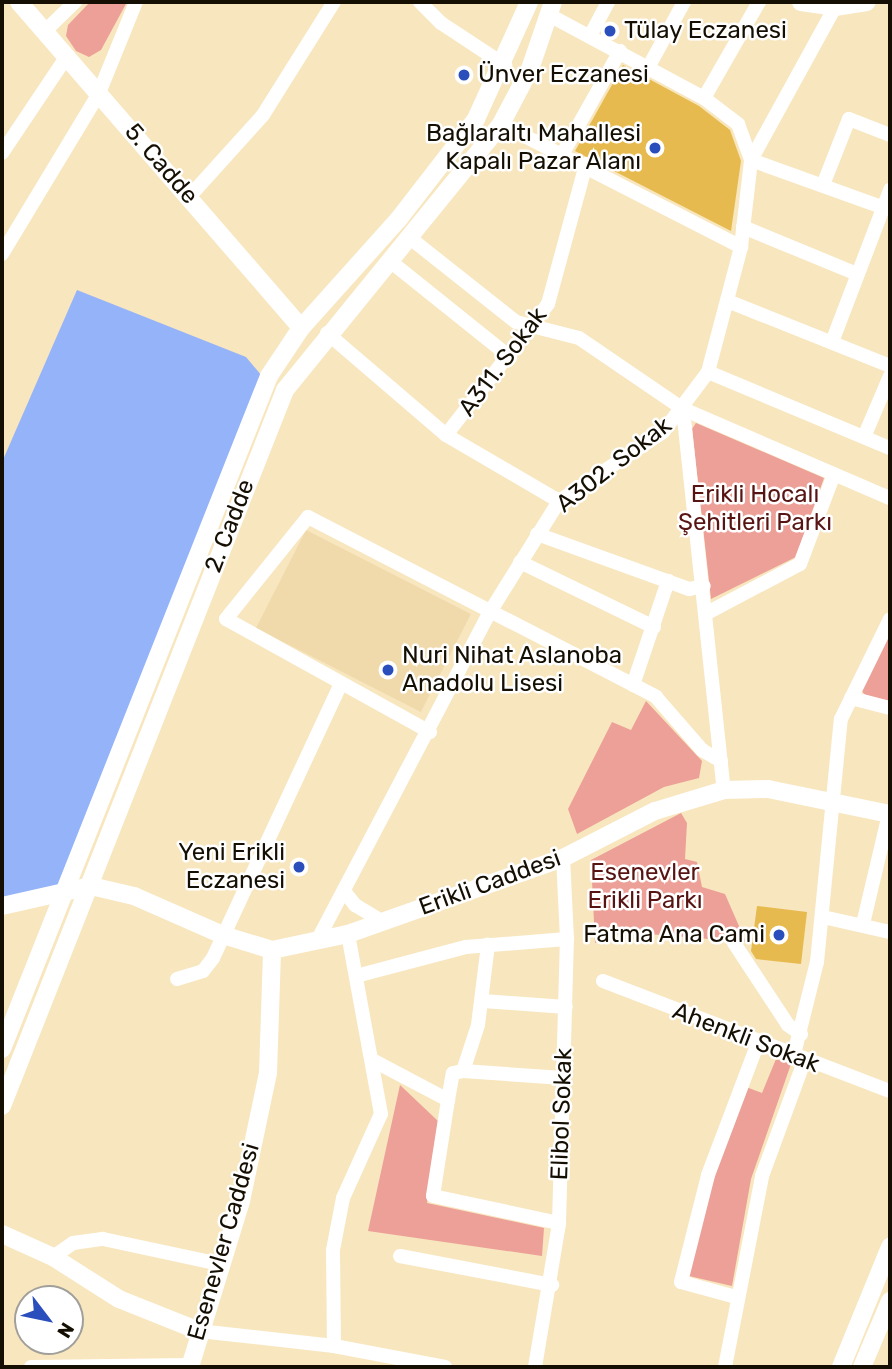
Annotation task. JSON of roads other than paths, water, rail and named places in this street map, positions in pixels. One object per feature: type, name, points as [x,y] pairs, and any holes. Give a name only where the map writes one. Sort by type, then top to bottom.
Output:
[{"type":"main road","name":"5. Cadde","points":[[19,2],[301,328]]},
{"type":"main road","name":"2. Cadde","points":[[2,1049],[250,418],[301,328],[443,162],[476,119],[505,65],[529,2]]},
{"type":"main road","points":[[801,2],[835,7],[867,2]]},
{"type":"main road","name":"2. Cadde","points":[[2,1106],[285,390],[327,333],[410,238],[501,124],[552,9]]},
{"type":"main road","name":"Erikli Caddesi","points":[[91,886],[134,896],[223,935],[272,950],[348,934],[563,858],[655,811],[724,790],[768,789],[890,814]]},
{"type":"main road","points":[[2,906],[91,886]]},
{"type":"main road","name":"Esenevler Caddesi","points":[[190,1366],[241,1200],[268,1073],[272,950]]},
{"type":"main road","points":[[2,1234],[54,1257],[119,1298],[199,1331]]},
{"type":"main road","points":[[841,1367],[890,1247]]},
{"type":"main road","points":[[862,1367],[890,1301]]},
{"type":"street","points":[[46,31],[75,2]]},
{"type":"street","points":[[2,254],[99,93],[136,2]]},
{"type":"street","points":[[189,197],[264,115],[334,2]]},
{"type":"street","points":[[420,2],[441,23],[505,65]]},
{"type":"street","points":[[590,36],[608,2]]},
{"type":"street","points":[[649,66],[684,2]]},
{"type":"street","points":[[704,98],[759,2]]},
{"type":"street","name":"A302. Sokak","points":[[317,941],[430,732],[490,611],[559,501],[663,432],[683,409],[708,372],[730,302],[741,247],[751,160],[835,7]]},
{"type":"street","points":[[552,9],[590,36],[704,98],[738,124],[751,160],[884,208]]},
{"type":"street","points":[[563,153],[620,51]]},
{"type":"street","points":[[2,153],[67,55]]},
{"type":"street","points":[[823,186],[849,119],[890,135]]},
{"type":"street","points":[[501,124],[586,164],[741,247]]},
{"type":"street","name":"A311. Sokak","points":[[446,435],[533,330],[548,304],[586,164]]},
{"type":"street","points":[[832,342],[890,190]]},
{"type":"street","points":[[743,228],[858,274]]},
{"type":"street","points":[[410,238],[533,330],[579,338],[683,409],[890,498]]},
{"type":"street","points":[[390,261],[510,357]]},
{"type":"street","points":[[730,302],[890,366]]},
{"type":"street","points":[[327,333],[446,435],[559,501]]},
{"type":"street","points":[[708,372],[890,448]]},
{"type":"street","points":[[864,437],[890,376]]},
{"type":"street","points":[[683,409],[724,790]]},
{"type":"street","points":[[707,613],[800,564],[834,474]]},
{"type":"street","points":[[430,732],[226,619],[307,517],[656,697],[702,750],[721,761]]},
{"type":"street","points":[[537,534],[689,589],[704,586]]},
{"type":"street","points":[[520,562],[654,627]]},
{"type":"street","points":[[633,685],[668,581]]},
{"type":"street","points":[[725,1367],[736,1297],[762,1176],[799,1060],[801,1034],[823,917],[841,719],[890,620]]},
{"type":"street","points":[[177,979],[203,971],[223,935],[341,684]]},
{"type":"street","points":[[852,698],[890,708]]},
{"type":"street","points":[[863,924],[883,866],[890,814]]},
{"type":"street","name":"Elibol Sokak","points":[[536,1367],[552,1285],[559,1223],[567,939],[563,858]]},
{"type":"street","points":[[344,891],[355,905],[382,921]]},
{"type":"street","points":[[823,917],[890,932]]},
{"type":"street","points":[[334,1346],[333,1250],[342,1198],[380,1114],[374,1061],[348,934]]},
{"type":"street","points":[[356,976],[488,945],[567,939]]},
{"type":"street","points":[[734,943],[788,1025],[801,1034]]},
{"type":"street","points":[[463,1071],[483,1001],[488,945]]},
{"type":"street","name":"Ahenkli Sokak","points":[[603,981],[799,1060],[890,1091]]},
{"type":"street","points":[[483,1001],[566,1007]]},
{"type":"street","points":[[736,1297],[681,1282],[708,1175],[758,1043]]},
{"type":"street","points":[[374,1061],[449,1100]]},
{"type":"street","points":[[559,1223],[433,1196],[453,1073],[463,1071],[563,1078]]},
{"type":"street","points":[[54,1257],[73,1243],[103,1239],[220,1264]]},
{"type":"street","points":[[400,1256],[552,1285]]},
{"type":"street","points":[[199,1331],[334,1346],[445,1367]]},
{"type":"street","points":[[31,1367],[190,1366]]},
{"type":"water","points":[[77,290],[246,357],[267,382],[65,893],[2,898],[2,462]]},
{"type":"place","name":"Tülay Eczanesi","points":[[610,31]]},
{"type":"place","name":"Ünver Eczanesi","points":[[464,75]]},
{"type":"place","name":"Bağlaraltı Mahallesi Kapalı Pazar Alanı","points":[[655,148]]},
{"type":"place","name":"Nuri Nihat Aslanoba Anadolu Lisesi","points":[[388,670]]},
{"type":"place","name":"Yeni Erikli Eczanesi","points":[[299,867]]},
{"type":"place","name":"Fatma Ana Cami","points":[[779,935]]},
{"type":"park label","name":"Erikli Hocalı Şehitleri Parkı","points":[[755,509]]},
{"type":"park label","name":"Esenevler Erikli Parkı","points":[[645,887]]}]
